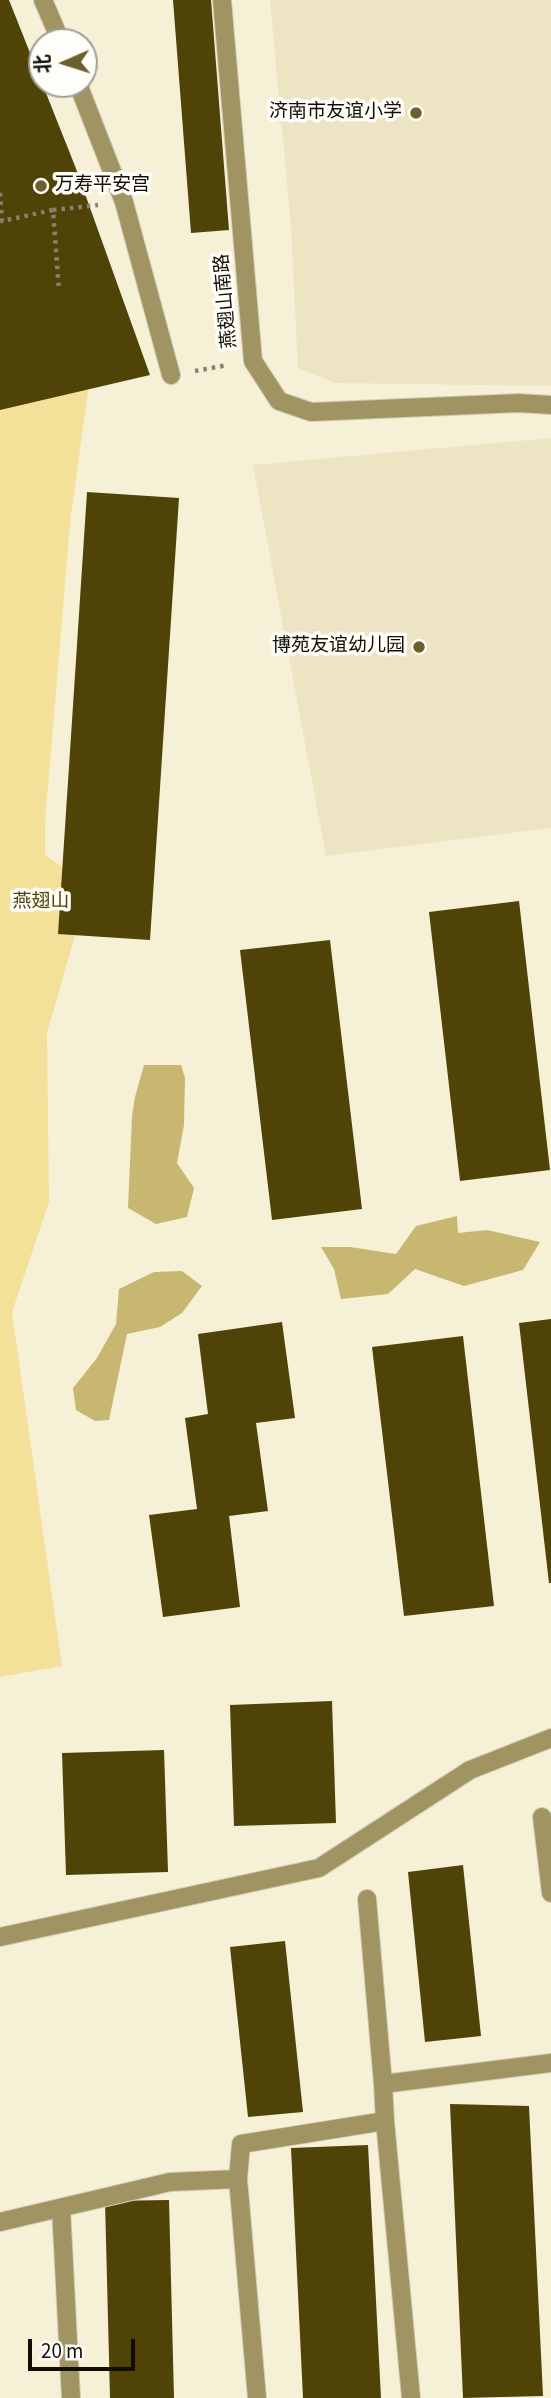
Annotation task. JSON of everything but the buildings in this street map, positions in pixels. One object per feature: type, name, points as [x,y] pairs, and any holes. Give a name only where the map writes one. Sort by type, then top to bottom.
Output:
[{"type":"street","points":[[43,0],[55,28]]},
{"type":"street","name":"燕翅山南路","points":[[222,0],[253,361],[279,401],[311,412],[519,402],[551,405]]},
{"type":"street","points":[[83,98],[124,202],[171,375]]},
{"type":"street","points":[[0,1937],[320,1868],[470,1770],[551,1738]]},
{"type":"street","points":[[542,1817],[551,1893]]},
{"type":"street","points":[[367,1899],[411,2398]]},
{"type":"street","points":[[383,2084],[551,2063]]},
{"type":"street","points":[[257,2398],[238,2179],[241,2144],[385,2121]]},
{"type":"street","points":[[0,2222],[170,2182],[238,2179]]},
{"type":"street","points":[[61,2207],[71,2398]]},
{"type":"path","points":[[0,193],[2,221],[53,210],[124,202]]},
{"type":"path","points":[[53,210],[59,290]]},
{"type":"path","points":[[171,375],[253,361]]},
{"type":"shaded area","name":"济南市友谊小学","points":[[270,0],[551,0],[551,386],[336,383],[298,368],[291,226]]},
{"type":"shaded area","name":"博苑友谊幼儿园","points":[[551,438],[551,828],[326,856],[253,465]]},
{"type":"shaded area","points":[[144,1065],[181,1065],[185,1078],[184,1125],[177,1163],[194,1188],[187,1217],[156,1224],[128,1208],[132,1116]]},
{"type":"shaded area","points":[[457,1216],[458,1233],[487,1230],[540,1242],[523,1270],[464,1286],[415,1269],[388,1294],[341,1299],[334,1269],[321,1247],[350,1247],[396,1254],[416,1226]]},
{"type":"shaded area","points":[[182,1271],[202,1286],[182,1313],[160,1327],[127,1334],[109,1420],[95,1421],[76,1410],[73,1388],[97,1358],[116,1324],[119,1289],[154,1272]]},
{"type":"green space","name":"燕翅山","points":[[0,109],[90,376],[70,523],[45,822],[45,855],[89,886],[47,1033],[49,1202],[12,1312],[62,1666],[0,1677]]},
{"type":"place","name":"济南市友谊小学","points":[[416,113]]},
{"type":"place","name":"万寿平安宫","points":[[41,186]]},
{"type":"place","name":"博苑友谊幼儿园","points":[[419,647]]}]
